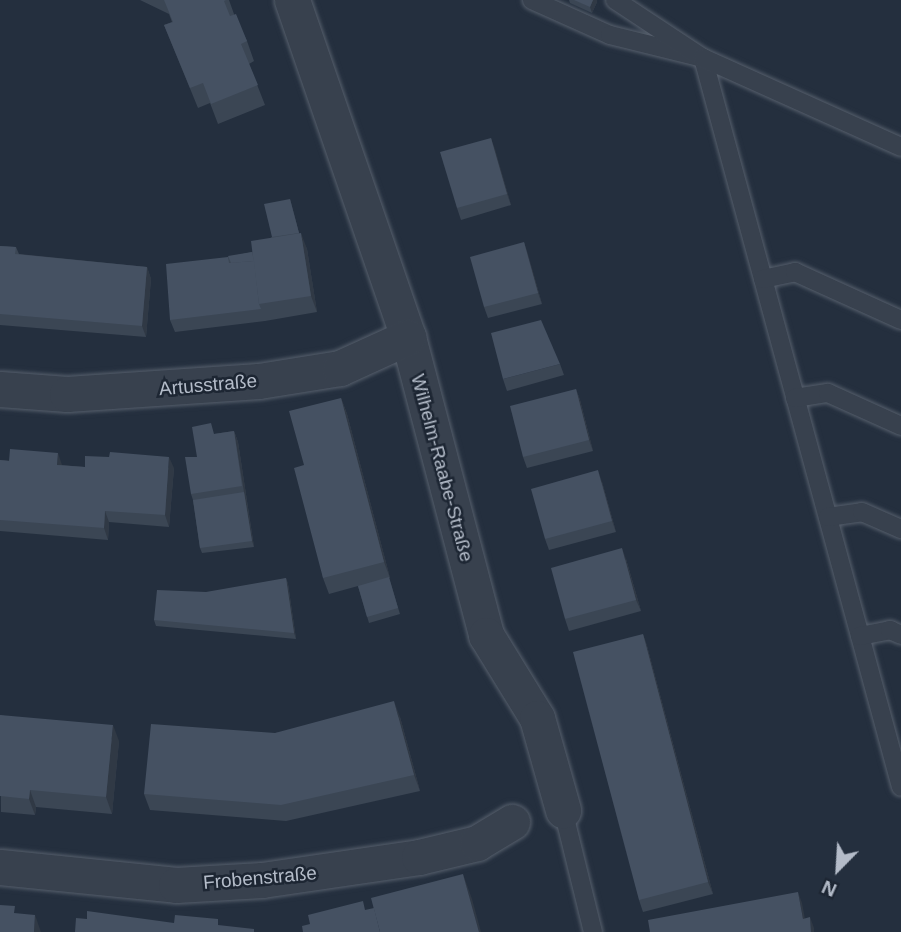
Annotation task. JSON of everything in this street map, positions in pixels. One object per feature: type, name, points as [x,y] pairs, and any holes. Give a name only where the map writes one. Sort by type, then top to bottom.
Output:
[{"type":"street","name":"Wilhelm-Raabe-Straße","points":[[292,0],[408,337],[486,635],[537,718],[563,810]]},
{"type":"street","name":"Artusstraße","points":[[0,389],[67,394],[259,381],[340,368],[408,337]]},
{"type":"street","name":"Frobenstraße","points":[[0,867],[176,885],[262,880],[419,857],[477,843],[512,822]]},
{"type":"lane","points":[[532,0],[610,35],[703,58]]},
{"type":"lane","points":[[615,0],[703,58],[901,147]]},
{"type":"lane","points":[[703,58],[860,635],[896,752],[901,788]]},
{"type":"lane","points":[[763,279],[795,272],[901,320]]},
{"type":"lane","points":[[795,398],[828,393],[901,426]]},
{"type":"lane","points":[[828,517],[863,512],[901,529]]},
{"type":"lane","points":[[860,635],[890,630],[901,635]]},
{"type":"lane","name":"Wilhelm-Raabe-Straße","points":[[563,810],[593,932]]},
{"type":"building","points":[[164,0],[226,0],[224,1],[230,16],[236,14],[247,41],[241,44],[258,85],[211,104],[203,83],[190,88],[164,25],[173,22]]},
{"type":"building","points":[[574,0],[593,0],[590,7]]},
{"type":"building","points":[[491,138],[507,194],[457,208],[440,152]]},
{"type":"building","points":[[290,199],[299,233],[272,237],[264,204]]},
{"type":"building","points":[[301,233],[311,296],[259,304],[251,241]]},
{"type":"building","points":[[524,242],[538,293],[484,307],[470,257]]},
{"type":"building","points":[[0,246],[16,247],[15,254],[147,267],[142,326],[0,314]]},
{"type":"building","points":[[252,252],[254,261],[231,263],[228,256]]},
{"type":"building","points":[[228,257],[229,263],[254,261],[261,309],[170,320],[166,264]]},
{"type":"building","points":[[541,320],[560,364],[503,379],[491,333]]},
{"type":"building","points":[[576,389],[589,440],[523,457],[510,406]]},
{"type":"building","points":[[341,398],[384,562],[323,578],[294,468],[304,465],[289,411]]},
{"type":"building","points":[[211,423],[214,434],[234,431],[242,486],[191,494],[185,457],[197,457],[192,427]]},
{"type":"building","points":[[10,449],[58,453],[57,465],[85,467],[85,456],[109,457],[110,452],[169,457],[165,515],[105,511],[104,528],[0,520],[0,460],[9,461]]},
{"type":"building","points":[[598,470],[612,521],[545,539],[531,489]]},
{"type":"building","points":[[244,492],[252,541],[200,548],[193,500]]},
{"type":"building","points":[[622,548],[636,600],[565,619],[551,568]]},
{"type":"building","points":[[389,577],[398,608],[367,617],[358,586]]},
{"type":"building","points":[[286,578],[294,633],[154,620],[157,590],[206,592]]},
{"type":"building","points":[[643,634],[708,882],[639,900],[573,652]]},
{"type":"building","points":[[394,701],[414,775],[281,805],[144,794],[151,724],[275,733]]},
{"type":"building","points":[[0,715],[113,725],[106,797],[30,790],[29,799],[0,796]]},
{"type":"building","points":[[463,874],[479,932],[380,932],[371,898]]},
{"type":"building","points":[[798,892],[803,919],[810,917],[811,932],[650,932],[648,920]]},
{"type":"building","points":[[363,901],[365,910],[374,908],[380,932],[303,932],[302,926],[310,924],[308,915]]},
{"type":"building","points":[[0,905],[15,906],[14,913],[35,915],[34,932],[0,932]]},
{"type":"building","points":[[87,911],[174,923],[175,915],[218,919],[218,925],[254,929],[254,932],[75,932],[76,918],[87,919]]}]
